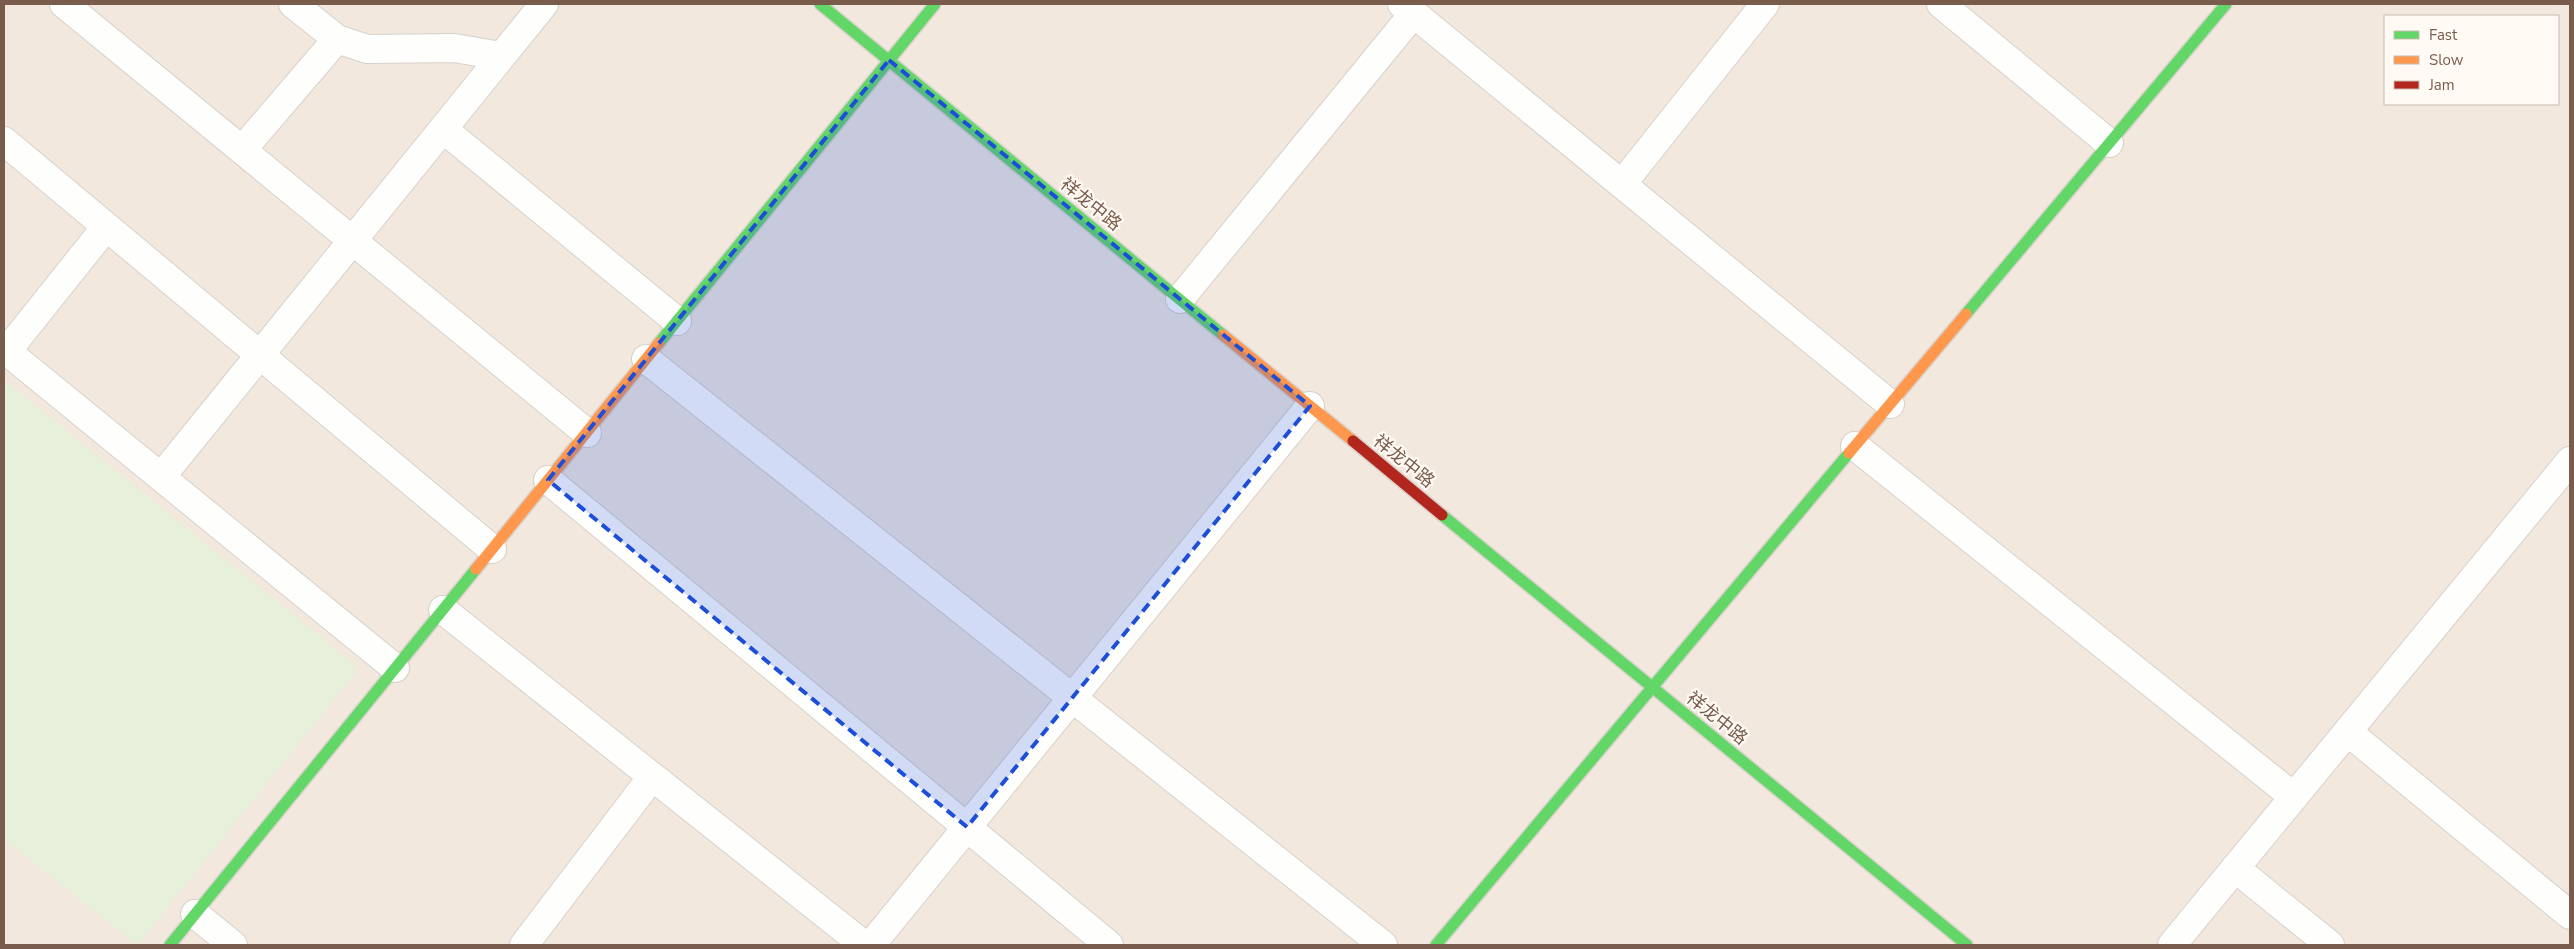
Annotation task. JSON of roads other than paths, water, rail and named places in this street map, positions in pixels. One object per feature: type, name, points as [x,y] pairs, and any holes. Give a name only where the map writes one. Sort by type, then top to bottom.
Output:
[{"type":"street","points":[[64,4],[587,433]]},
{"type":"street","points":[[293,4],[337,39],[367,49],[454,48],[502,56]]},
{"type":"street","name":"祥龙中路","points":[[820,4],[1967,945]]},
{"type":"street","points":[[170,945],[935,4]]},
{"type":"street","points":[[1622,184],[1765,4]]},
{"type":"street","points":[[1941,4],[2109,143]]},
{"type":"street","points":[[1436,945],[2226,4]]},
{"type":"street","points":[[162,477],[502,56],[531,8]]},
{"type":"street","points":[[1180,299],[1408,8],[1890,404]]},
{"type":"street","points":[[242,150],[337,39]]},
{"type":"street","points":[[443,129],[677,321]]},
{"type":"street","points":[[4,141],[492,549]]},
{"type":"street","points":[[106,227],[5,350],[395,668]]},
{"type":"street","points":[[646,359],[1383,945]]},
{"type":"street","points":[[871,945],[1310,406]]},
{"type":"street","points":[[1855,446],[2294,796]]},
{"type":"street","points":[[2172,945],[2570,461]]},
{"type":"street","points":[[548,480],[1109,945]]},
{"type":"street","points":[[442,610],[864,945]]},
{"type":"street","points":[[2348,732],[2570,915]]},
{"type":"street","points":[[524,945],[652,777]]},
{"type":"street","points":[[2235,868],[2330,945]]},
{"type":"street","points":[[195,914],[233,945]]}]
